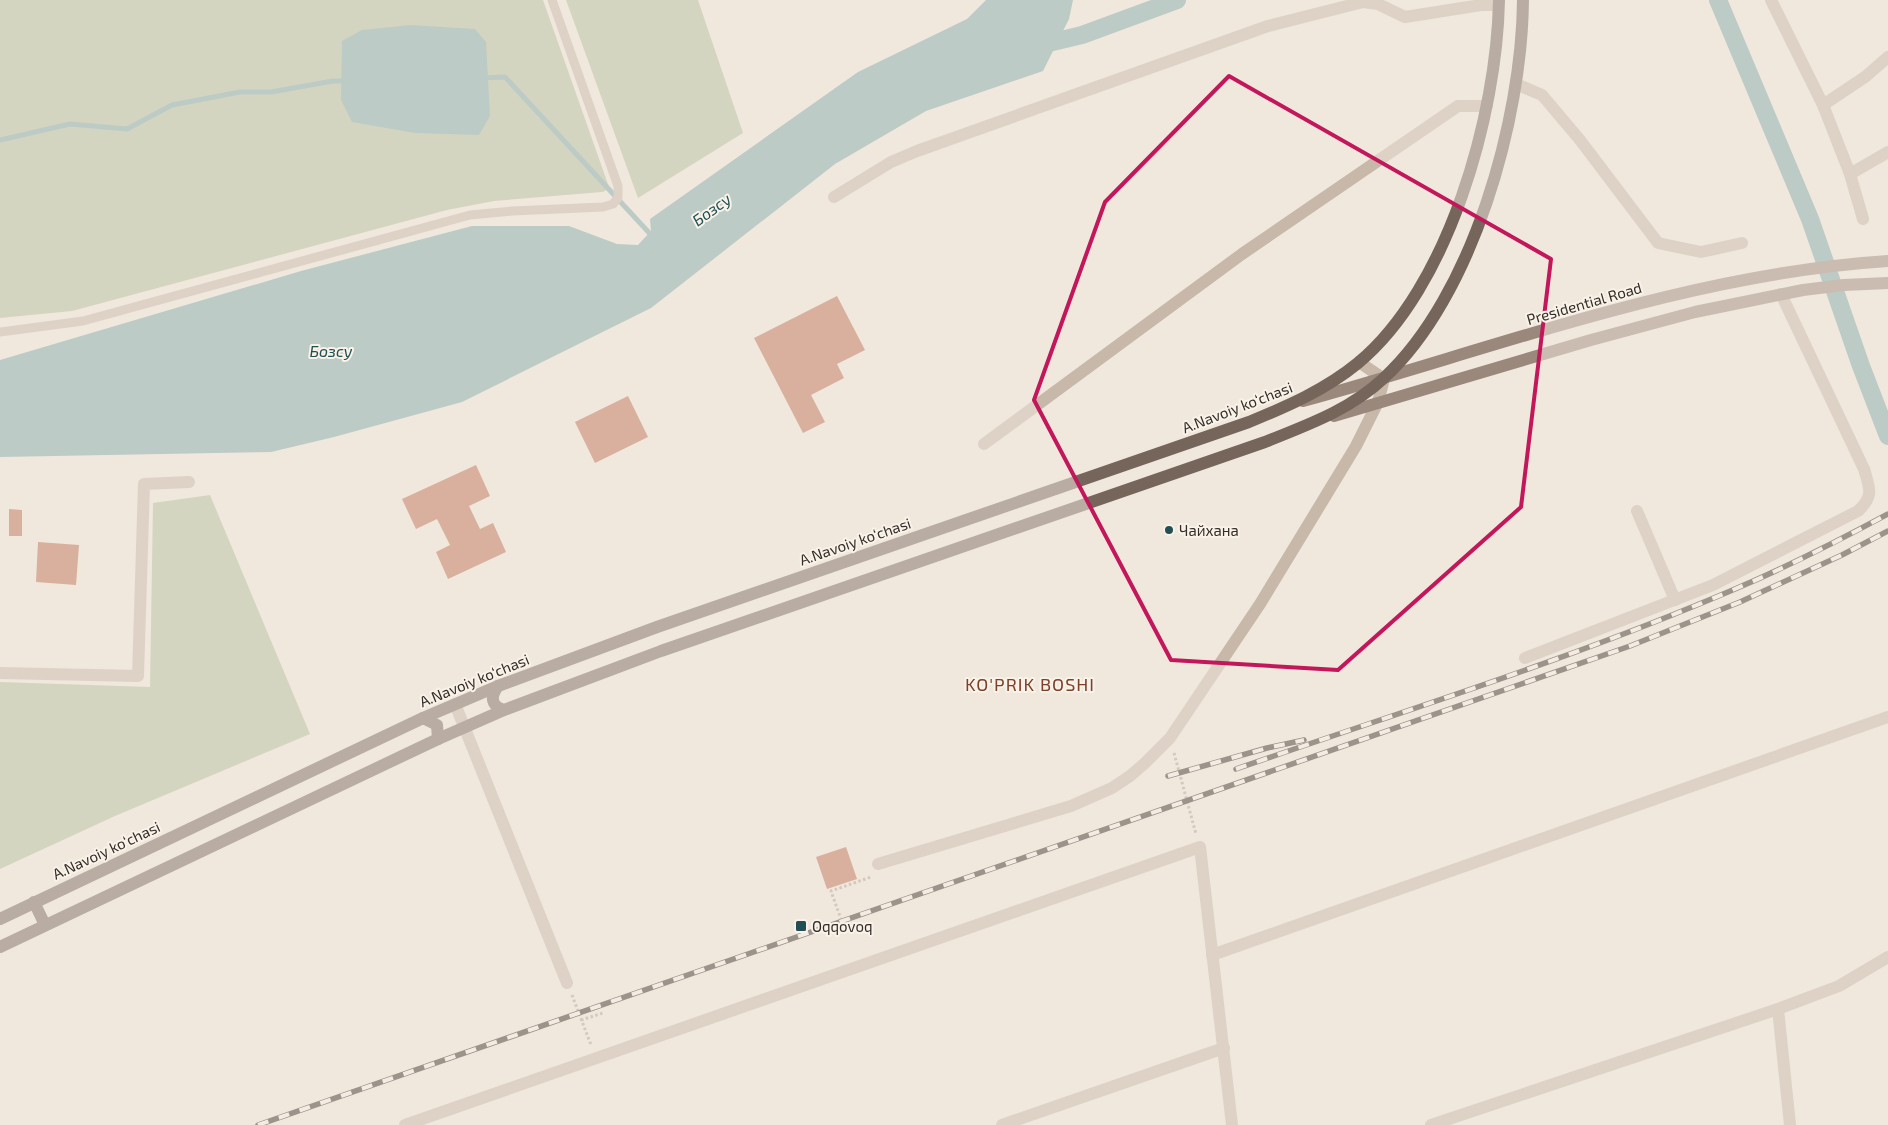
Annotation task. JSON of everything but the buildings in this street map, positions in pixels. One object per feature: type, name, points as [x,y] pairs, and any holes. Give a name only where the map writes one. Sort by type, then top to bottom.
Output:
[{"type":"main road","points":[[0,947],[438,739],[504,710],[661,651],[1255,445],[1310,424],[1353,402],[1384,379],[1407,354],[1425,329],[1453,282],[1469,246],[1481,217],[1500,156],[1516,84],[1521,36],[1522,0]]},
{"type":"main road","name":"A.Navoiy ko‘chasi","points":[[0,919],[423,718],[498,686],[657,627],[1249,422],[1294,403],[1332,382],[1359,362],[1382,339],[1420,287],[1436,258],[1471,167],[1487,106],[1497,44],[1498,2]]},
{"type":"main road","points":[[498,686],[493,694],[493,700],[497,707],[504,710]]},
{"type":"main road","points":[[423,718],[437,725],[438,739]]},
{"type":"main road","points":[[34,902],[45,925]]},
{"type":"street","points":[[1771,0],[1823,105],[1850,174],[1863,219]]},
{"type":"street","points":[[834,197],[891,162],[917,151],[1268,26],[1362,2],[1378,4],[1405,17],[1498,2]]},
{"type":"street","points":[[1823,105],[1865,76],[1888,57]]},
{"type":"street","points":[[1516,84],[1542,95],[1580,140],[1658,244],[1701,252],[1742,242]]},
{"type":"street","points":[[984,444],[1242,254],[1458,106],[1487,106]]},
{"type":"street","points":[[1850,174],[1888,152]]},
{"type":"street","name":"Presidential Road","points":[[1294,403],[1384,379],[1592,316],[1693,290],[1795,270],[1888,261]]},
{"type":"street","points":[[1310,424],[1378,402],[1610,335],[1712,308],[1803,290],[1844,285],[1888,283]]},
{"type":"street","points":[[1525,658],[1713,585],[1858,511],[1867,502],[1870,486],[1864,469],[1781,294]]},
{"type":"street","points":[[878,864],[1038,816],[1091,798],[1130,776],[1170,738],[1260,604],[1356,446],[1378,402],[1384,379],[1359,362]]},
{"type":"street","points":[[0,672],[138,676],[144,484],[189,482]]},
{"type":"street","points":[[1637,511],[1675,600]]},
{"type":"street","points":[[455,704],[567,983]]},
{"type":"street","points":[[1212,955],[1888,717]]},
{"type":"street","points":[[405,1125],[1200,847],[1232,1125]]},
{"type":"street","points":[[1431,1125],[1840,986],[1888,957]]},
{"type":"street","points":[[1778,1008],[1790,1125]]},
{"type":"street","points":[[1002,1125],[1224,1048]]},
{"type":"lane","points":[[0,332],[83,321],[470,215],[512,210],[603,207],[613,204],[618,198],[618,186],[552,0]]},
{"type":"path","points":[[1170,738],[1200,847]]},
{"type":"path","points":[[844,925],[830,891],[881,873],[878,864]]},
{"type":"path","points":[[567,983],[596,1058]]},
{"type":"path","points":[[581,1020],[603,1013]]},
{"type":"highlighted area","points":[[1229,76],[1551,259],[1521,507],[1338,670],[1171,660],[1034,400],[1105,202]]},
{"type":"green space","points":[[0,0],[543,0],[609,187],[602,192],[494,201],[447,210],[72,311],[0,318]]},
{"type":"green space","points":[[566,0],[698,0],[743,133],[638,198]]},
{"type":"green space","points":[[210,495],[310,734],[115,816],[0,869],[0,682],[150,687],[153,503]]},
{"type":"water","name":"Бозсу","points":[[986,0],[1073,0],[1069,19],[1043,71],[926,111],[835,164],[651,308],[462,402],[271,452],[0,457],[0,360],[301,271],[472,226],[569,226],[617,244],[638,245],[651,231],[650,219],[858,72],[967,19]]},
{"type":"water","points":[[411,25],[475,29],[486,42],[490,116],[479,135],[415,133],[352,122],[341,100],[342,41],[362,30]]},
{"type":"waterway","points":[[1036,46],[1082,35],[1177,0]]},
{"type":"waterway","points":[[1718,0],[1810,219],[1861,366],[1888,436]]},
{"type":"waterway","points":[[481,78],[505,77],[653,237]]},
{"type":"waterway","points":[[0,140],[70,124],[127,129],[172,105],[240,92],[271,92],[333,81],[347,81]]},
{"type":"railway","points":[[1236,769],[1612,639],[1774,572],[1888,514]]},
{"type":"railway","points":[[258,1125],[1630,646],[1740,602],[1842,555],[1888,531]]},
{"type":"railway","points":[[1168,776],[1267,748],[1304,740]]},
{"type":"place","name":"Чайхана","points":[[1169,530]]},
{"type":"place","name":"Oqqovoq","points":[[801,926]]},
{"type":"district","name":"KO'PRIK BOSHI","points":[[1030,684]]}]
